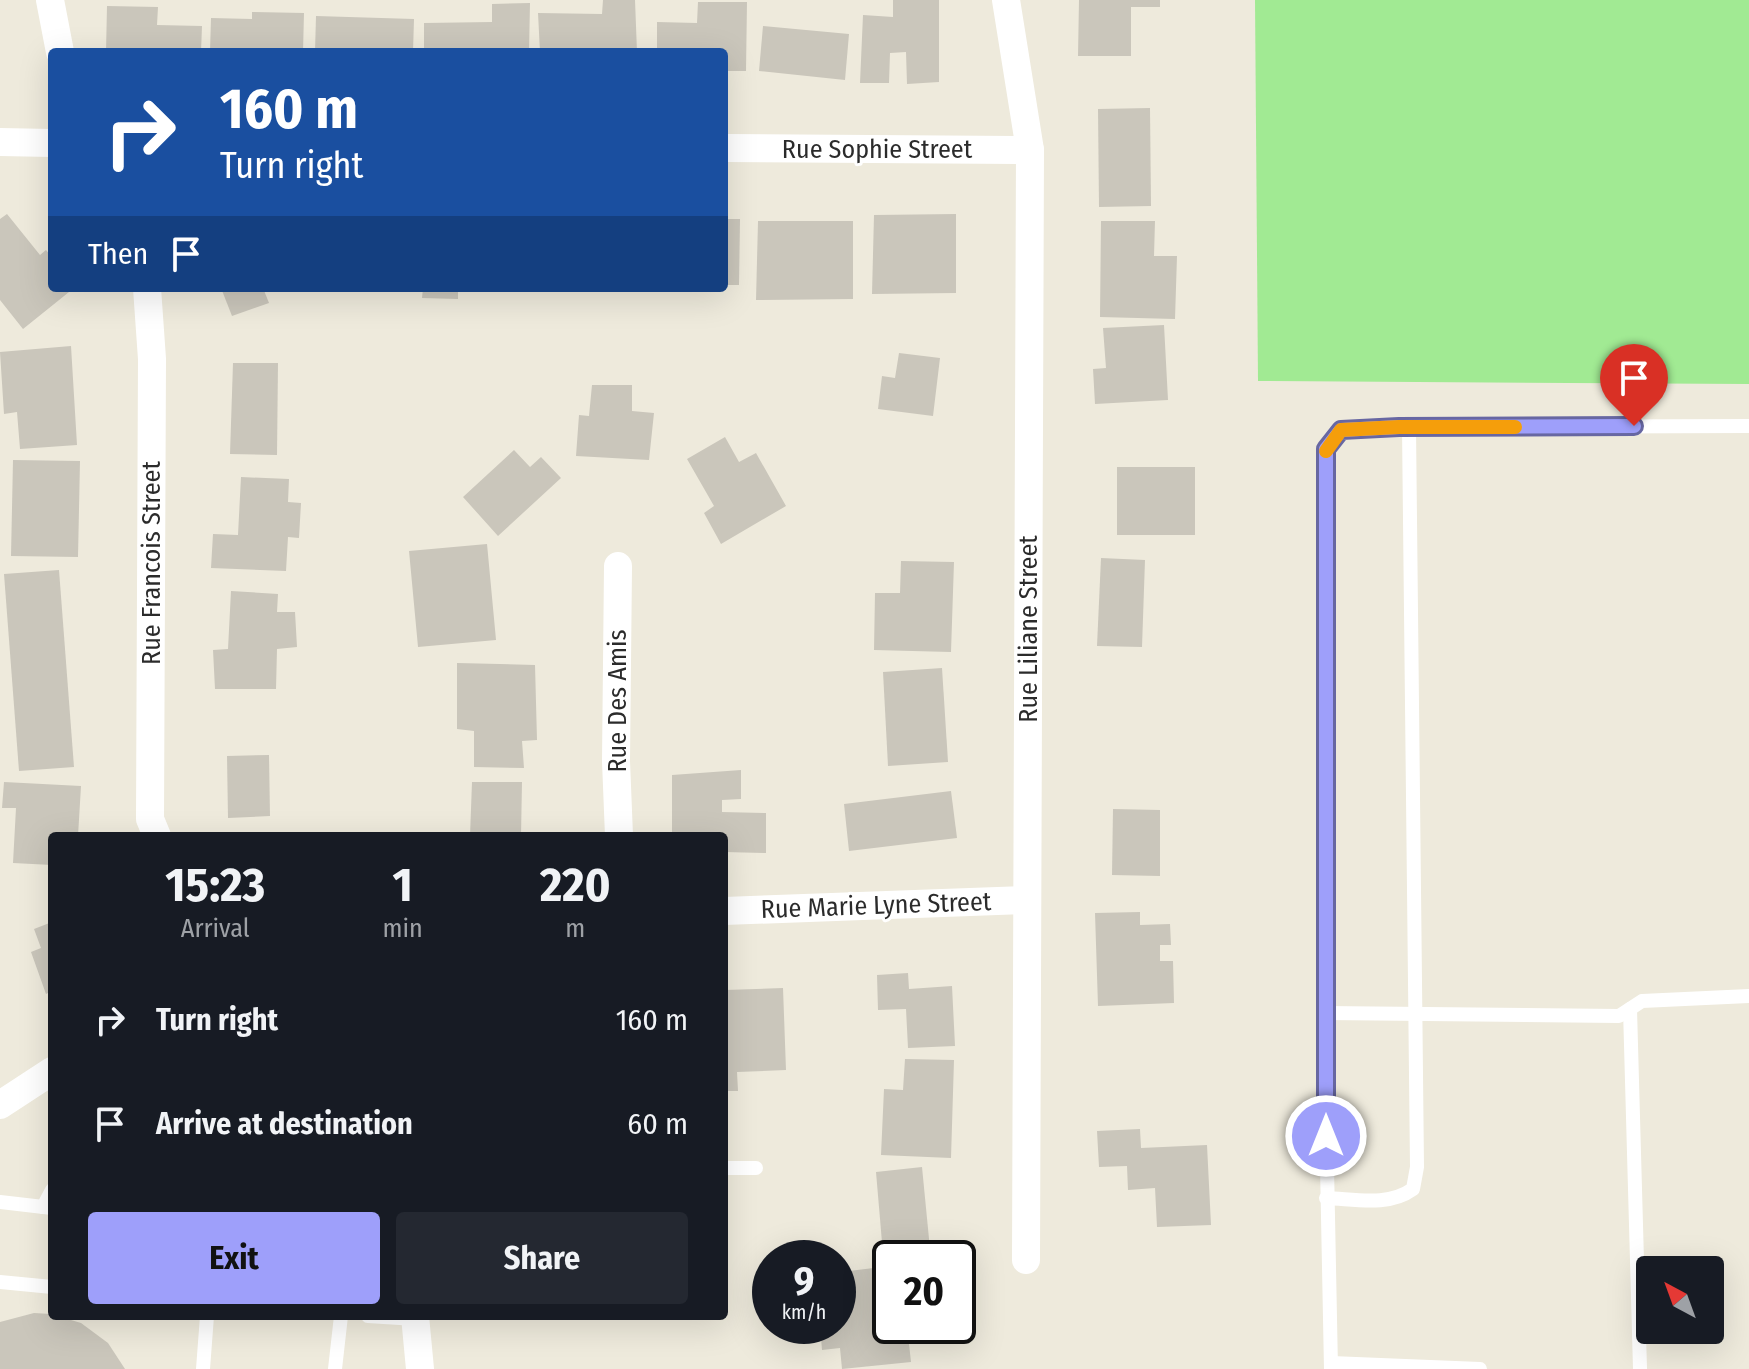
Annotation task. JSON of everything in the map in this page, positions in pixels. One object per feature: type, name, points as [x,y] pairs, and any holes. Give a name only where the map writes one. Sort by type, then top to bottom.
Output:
[{"type":"street","points":[[50,0],[59,48]]},
{"type":"street","name":"Rue Liliane Street","points":[[1006,0],[1030,150],[1026,1260]]},
{"type":"street","points":[[0,142],[48,143]]},
{"type":"street","name":"Rue Sophie Street","points":[[728,148],[1030,150]]},
{"type":"street","name":"Rue Francois Street","points":[[147,292],[152,359],[150,819],[155,832]]},
{"type":"street","name":"Rue Des Amis","points":[[618,566],[616,761],[619,832]]},
{"type":"street","name":"Rue Marie Lyne Street","points":[[728,911],[1027,900]]},
{"type":"street","points":[[0,1105],[48,1074]]},
{"type":"street","points":[[415,1320],[420,1369]]},
{"type":"lane","points":[[1480,1369],[1331,1366],[1324,1013],[1326,449],[1341,430],[1749,426]]},
{"type":"lane","points":[[1326,1198],[1387,1201],[1401,1197],[1413,1189],[1417,1167],[1409,427]]},
{"type":"lane","points":[[1324,1013],[1619,1016],[1642,1001],[1749,996]]},
{"type":"lane","points":[[1630,1009],[1640,1369]]},
{"type":"lane","points":[[728,1168],[756,1168]]},
{"type":"lane","points":[[0,1202],[48,1207]]},
{"type":"lane","points":[[0,1282],[48,1287]]},
{"type":"lane","points":[[203,1369],[207,1320]]},
{"type":"lane","points":[[335,1369],[341,1320]]},
{"type":"green space","points":[[1255,0],[1749,0],[1749,384],[1258,381]]},
{"type":"building","points":[[603,0],[635,0],[637,48],[540,48],[538,13],[602,14]]},
{"type":"building","points":[[893,0],[939,0],[939,82],[907,84],[906,52],[890,53],[889,83],[860,83],[863,15],[893,17]]},
{"type":"building","points":[[1079,0],[1160,0],[1160,7],[1131,7],[1131,56],[1078,56]]},
{"type":"building","points":[[698,2],[747,2],[746,71],[728,71],[728,48],[657,48],[657,22],[697,23]]},
{"type":"building","points":[[530,3],[529,48],[424,48],[424,23],[492,22],[492,4]]},
{"type":"building","points":[[107,6],[158,7],[157,25],[202,26],[201,48],[106,48]]},
{"type":"building","points":[[252,12],[304,13],[303,48],[210,48],[211,18],[252,19]]},
{"type":"building","points":[[316,16],[414,19],[413,48],[315,48]]},
{"type":"building","points":[[763,26],[849,34],[845,80],[759,71]]},
{"type":"building","points":[[1150,108],[1151,206],[1099,207],[1098,109]]},
{"type":"building","points":[[7,214],[40,255],[46,250],[48,252],[48,292],[69,292],[23,329],[0,300],[0,219]]},
{"type":"building","points":[[956,214],[956,293],[872,294],[874,215]]},
{"type":"building","points":[[728,219],[740,219],[739,285],[728,285]]},
{"type":"building","points":[[758,221],[853,221],[853,299],[756,300]]},
{"type":"building","points":[[1101,221],[1155,221],[1154,256],[1177,256],[1175,319],[1100,317]]},
{"type":"building","points":[[223,292],[265,292],[269,303],[232,316]]},
{"type":"building","points":[[423,292],[458,292],[458,299],[422,298]]},
{"type":"building","points":[[1164,325],[1168,400],[1095,404],[1093,369],[1106,368],[1103,328]]},
{"type":"building","points":[[71,346],[77,445],[20,449],[17,412],[4,414],[0,352]]},
{"type":"building","points":[[899,353],[940,358],[933,416],[878,409],[882,376],[895,378]]},
{"type":"building","points":[[233,363],[278,363],[277,455],[230,454]]},
{"type":"building","points":[[592,385],[632,385],[632,411],[654,413],[649,460],[576,456],[579,415],[589,416]]},
{"type":"building","points":[[725,437],[739,462],[756,453],[786,506],[721,544],[704,513],[714,506],[687,459]]},
{"type":"building","points":[[514,450],[530,467],[541,457],[561,478],[498,536],[463,497]]},
{"type":"building","points":[[13,460],[80,461],[78,557],[11,556]]},
{"type":"building","points":[[1117,467],[1195,467],[1195,535],[1117,535]]},
{"type":"building","points":[[241,477],[289,479],[288,502],[301,503],[299,538],[288,537],[286,571],[211,568],[213,534],[238,535]]},
{"type":"building","points":[[487,544],[496,640],[418,647],[409,551]]},
{"type":"building","points":[[1101,558],[1145,560],[1142,647],[1097,646]]},
{"type":"building","points":[[901,561],[954,562],[951,652],[874,650],[875,593],[900,593]]},
{"type":"building","points":[[59,570],[74,767],[19,771],[4,574]]},
{"type":"building","points":[[231,591],[278,594],[277,612],[295,612],[297,647],[277,649],[276,689],[215,689],[213,650],[228,649]]},
{"type":"building","points":[[457,663],[535,665],[537,740],[522,741],[524,768],[474,767],[474,731],[457,729]]},
{"type":"building","points":[[942,668],[948,762],[888,766],[883,672]]},
{"type":"building","points":[[269,755],[270,816],[228,818],[227,756]]},
{"type":"building","points":[[741,770],[741,799],[722,800],[722,812],[766,813],[766,853],[728,852],[728,832],[672,832],[672,775]]},
{"type":"building","points":[[4,782],[81,786],[78,832],[48,832],[48,865],[13,863],[16,808],[2,808]]},
{"type":"building","points":[[472,782],[522,782],[521,832],[470,832]]},
{"type":"building","points":[[951,791],[957,838],[849,851],[844,804]]},
{"type":"building","points":[[1113,809],[1160,810],[1160,876],[1112,875]]},
{"type":"building","points":[[1140,912],[1140,925],[1170,924],[1171,945],[1160,945],[1160,961],[1173,961],[1174,1003],[1098,1006],[1095,913]]},
{"type":"building","points":[[48,924],[46,994],[31,952],[41,948],[34,929]]},
{"type":"building","points":[[908,973],[909,989],[952,986],[955,1046],[908,1048],[906,1009],[878,1010],[877,975]]},
{"type":"building","points":[[783,988],[786,1070],[737,1072],[738,1091],[728,1091],[728,990]]},
{"type":"building","points":[[905,1059],[954,1060],[951,1158],[881,1155],[884,1089],[903,1090]]},
{"type":"building","points":[[1140,1129],[1141,1148],[1207,1145],[1211,1225],[1157,1227],[1155,1188],[1128,1190],[1127,1166],[1099,1167],[1097,1131]]},
{"type":"building","points":[[922,1167],[929,1240],[882,1240],[876,1172]]},
{"type":"building","points":[[872,1268],[872,1344],[909,1344],[911,1362],[842,1369],[840,1348],[822,1350],[822,1344],[856,1344],[856,1270]]},
{"type":"building","points":[[34,1313],[48,1314],[48,1320],[81,1323],[108,1343],[125,1369],[0,1369],[0,1322]]},
{"type":"slow traffic","points":[[1326,451],[1341,430],[1515,427]]},
{"type":"route","points":[[1326,1136],[1326,449],[1341,430],[1634,426]]}]
